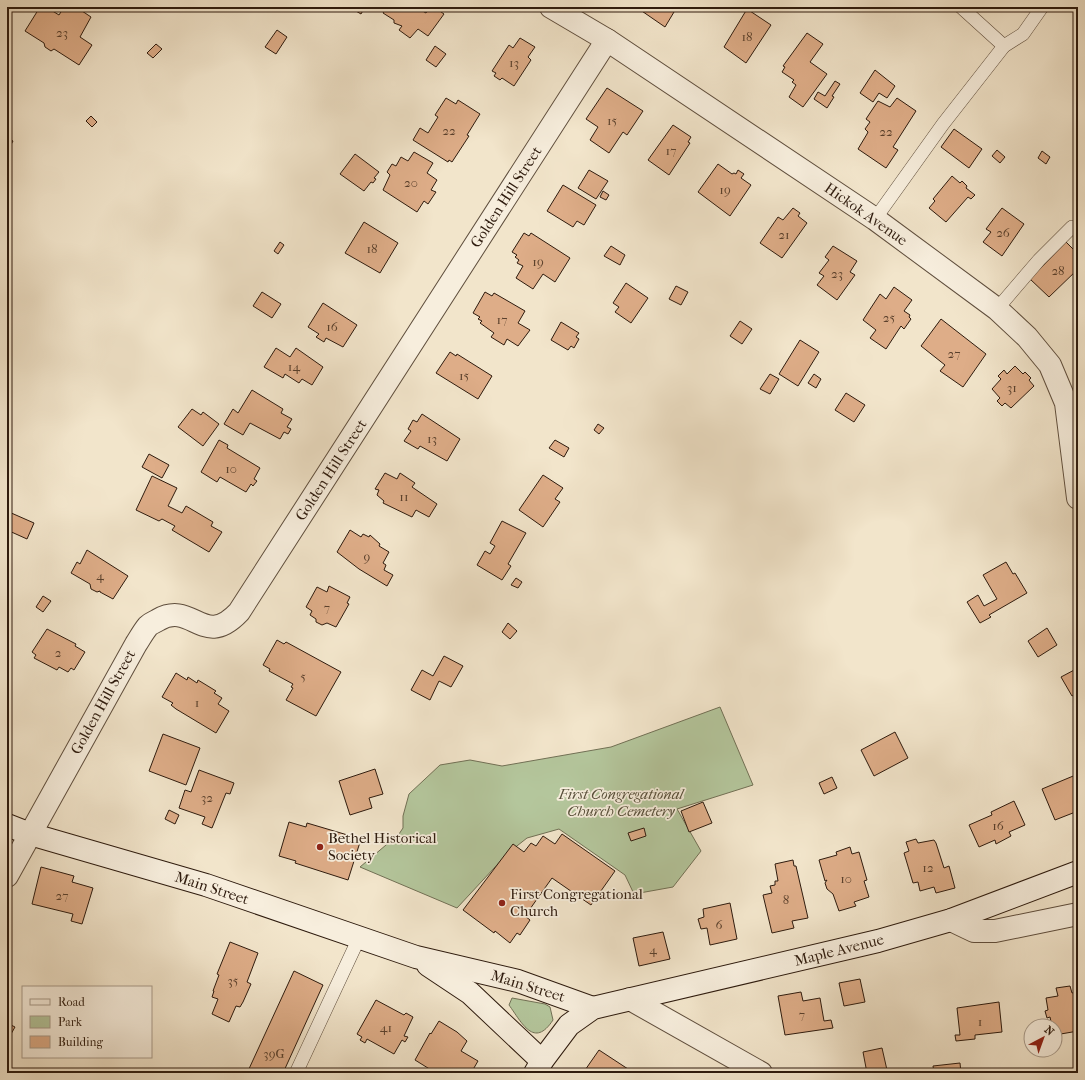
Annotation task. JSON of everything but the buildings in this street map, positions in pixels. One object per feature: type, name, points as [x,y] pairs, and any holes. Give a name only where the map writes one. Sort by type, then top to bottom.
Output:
[{"type":"street","name":"Hickok Avenue","points":[[551,7],[607,40],[875,219],[996,309],[1027,337],[1050,365],[1066,403],[1078,498]]},
{"type":"street","name":"Golden Hill Street","points":[[30,834],[136,644],[149,625],[165,616],[180,614],[198,623],[215,628],[229,622],[239,612],[607,40]]},
{"type":"street","name":"Main Street","points":[[7,825],[30,834],[206,885],[416,957],[518,980],[594,1008]]},
{"type":"street","points":[[7,876],[30,834]]},
{"type":"street","name":"Maple Avenue","points":[[594,1008],[878,941],[951,920],[1078,872]]},
{"type":"street","points":[[951,920],[974,931],[995,931],[1078,914]]},
{"type":"street","name":"Main Street","points":[[416,957],[470,993],[538,1067]]},
{"type":"street","points":[[630,999],[760,1073]]},
{"type":"street","points":[[538,1067],[569,1025],[594,1008]]},
{"type":"lane","points":[[961,7],[1004,46]]},
{"type":"lane","points":[[875,219],[943,124],[1004,46],[1023,34],[1042,7]]},
{"type":"lane","points":[[996,309],[1039,260],[1072,227],[1078,227]]},
{"type":"lane","points":[[296,1073],[359,938]]},
{"type":"green space","name":"First Congregational Church Cemetery","points":[[720,707],[753,785],[677,809],[701,851],[673,887],[634,894],[625,875],[559,829],[527,838],[508,853],[457,908],[360,867],[399,834],[403,828],[403,816],[409,794],[440,765],[470,760],[502,766],[611,747]]},
{"type":"green space","points":[[512,998],[545,1004],[550,1007],[553,1020],[546,1028],[540,1032],[534,1033],[524,1025],[509,1005]]},
{"type":"place","name":"Bethel Historical Society","points":[[320,847]]},
{"type":"place","name":"First Congregational Church","points":[[502,903]]}]
